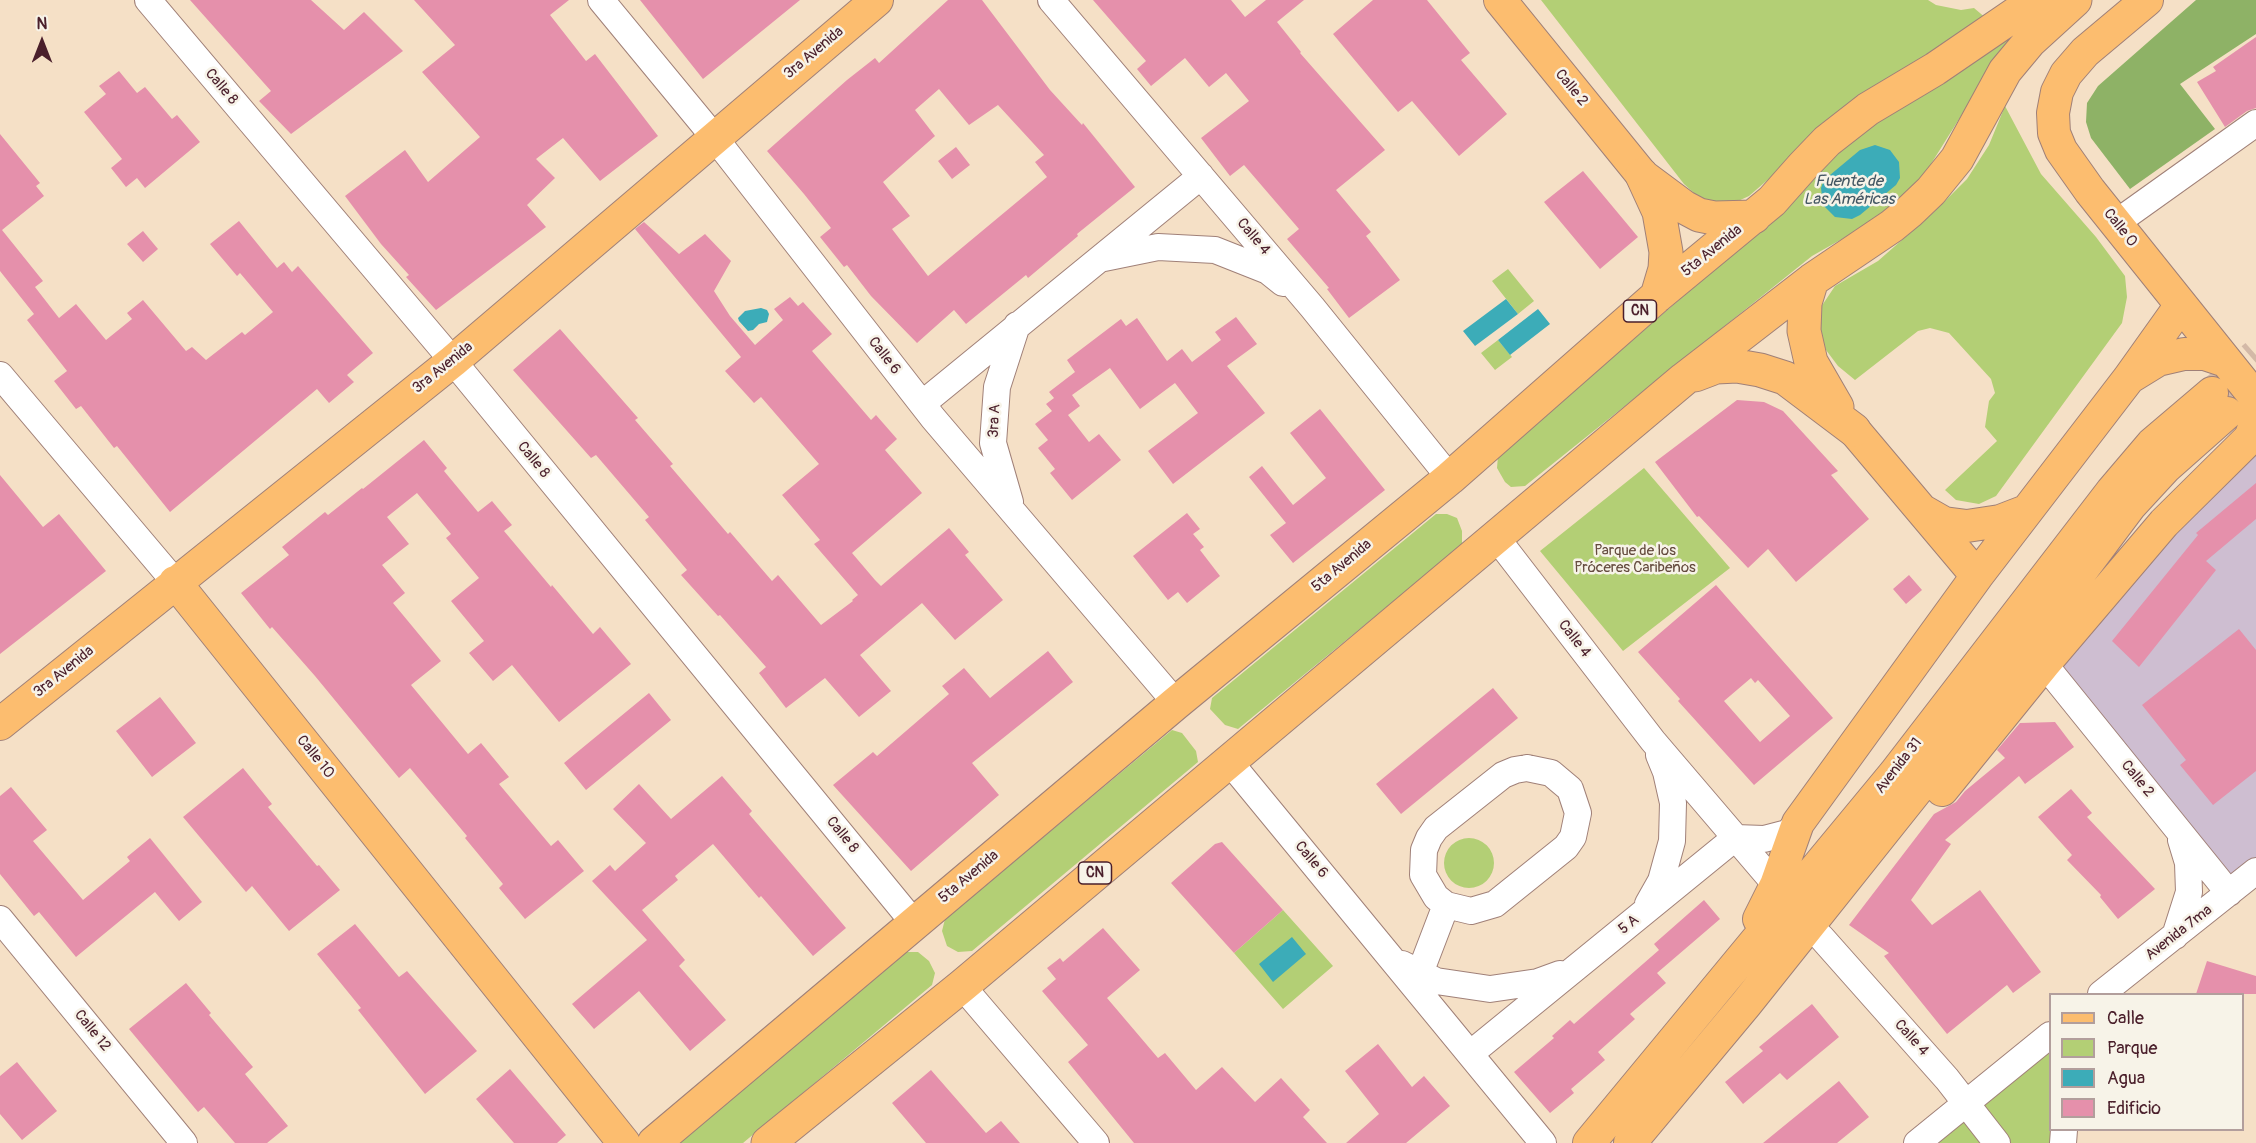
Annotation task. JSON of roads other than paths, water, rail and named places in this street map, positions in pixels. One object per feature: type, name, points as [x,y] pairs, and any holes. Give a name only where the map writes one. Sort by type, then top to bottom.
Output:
[{"type":"highway","name":"5ta Avenida","points":[[654,1143],[1176,704],[1450,478],[1657,296],[1772,201],[1827,141],[1868,109],[1935,69],[2036,0]]},
{"type":"highway","name":"CN","points":[[768,1143],[962,986],[1228,760],[1684,379],[1812,280],[1892,226],[1931,191],[1957,159],[2005,71],[2030,40],[2075,0]]},
{"type":"highway","points":[[1642,176],[1684,207],[1699,214],[1714,218],[1754,217]]},
{"type":"highway","points":[[1642,176],[1659,212],[1666,252],[1665,269],[1657,296]]},
{"type":"highway","points":[[1812,280],[1805,303],[1804,331],[1811,362],[1826,390],[1854,430]]},
{"type":"highway","points":[[1684,379],[1716,367],[1737,366],[1760,370],[1793,383],[1854,430]]},
{"type":"main road","name":"3ra Avenida","points":[[0,724],[453,361],[877,0]]},
{"type":"main road","name":"Calle 2","points":[[1500,0],[1642,176]]},
{"type":"main road","points":[[1513,0],[1527,33]]},
{"type":"main road","name":"Calle 0","points":[[2147,0],[2085,52],[2066,74],[2057,92],[2053,113],[2054,133],[2061,150],[2090,191],[2254,397],[2238,409]]},
{"type":"main road","points":[[2149,347],[2158,313],[2155,272]]},
{"type":"main road","points":[[1713,994],[1766,908],[1798,823],[1977,576],[2129,378],[2181,305]]},
{"type":"main road","points":[[2129,378],[2158,360],[2184,354],[2205,354],[2226,361]]},
{"type":"main road","points":[[1651,1143],[2044,664],[2164,524],[2250,438],[2238,409]]},
{"type":"main road","name":"Avenida 31","points":[[1589,1143],[1895,773],[2112,491],[2152,444],[2238,409]]},
{"type":"main road","name":"Avenida 31","points":[[1630,1143],[1746,1004],[1928,776],[2130,506],[2166,467],[2238,409]]},
{"type":"main road","points":[[1854,430],[1977,576]]},
{"type":"main road","points":[[1922,511],[1944,523],[1966,526],[2000,521],[2026,511]]},
{"type":"main road","name":"Calle 10","points":[[175,582],[624,1143]]},
{"type":"street","name":"Calle 8","points":[[148,0],[453,361],[914,923]]},
{"type":"street","name":"Calle 6","points":[[601,0],[714,137],[921,404],[1176,704]]},
{"type":"street","name":"Calle 4","points":[[1051,0],[1312,307],[1450,478]]},
{"type":"street","points":[[2116,223],[2256,123]]},
{"type":"street","points":[[921,404],[1201,176]]},
{"type":"street","points":[[1098,259],[1158,246],[1215,250],[1268,271],[1312,307]]},
{"type":"street","name":"3ra A","points":[[1017,325],[997,387],[993,443],[1007,498],[1039,543]]},
{"type":"street","name":"Calle 10","points":[[0,375],[175,582]]},
{"type":"street","name":"Calle 4","points":[[1495,536],[1653,741],[1776,885]]},
{"type":"street","name":"Calle 2","points":[[2044,664],[2229,893]]},
{"type":"street","name":"Calle 4","points":[[1643,913],[1661,881],[1672,841],[1673,803],[1666,772],[1653,741]]},
{"type":"street","name":"Calle 6","points":[[1228,760],[1543,1143]]},
{"type":"street","points":[[1540,769],[1562,780],[1570,789],[1578,813],[1573,837],[1566,847],[1495,904],[1471,911],[1446,905],[1436,897],[1423,875],[1424,850],[1436,828],[1503,775],[1515,770],[1540,769]]},
{"type":"street","points":[[1735,838],[1764,840],[1787,833],[1798,823]]},
{"type":"street","points":[[2175,936],[2190,892],[2188,863],[2177,828]]},
{"type":"street","name":"5 A","points":[[1470,1054],[1735,838]]},
{"type":"street","name":"Avenida 7ma","points":[[2111,990],[2256,871]]},
{"type":"street","points":[[1420,973],[1446,905]]},
{"type":"street","name":"Calle 12","points":[[0,919],[184,1143]]},
{"type":"street","name":"Calle 4","points":[[1821,937],[1947,1079],[1997,1143]]},
{"type":"street","name":"Calle 6","points":[[1394,960],[1436,981],[1490,989],[1538,982],[1575,968]]},
{"type":"street","points":[[962,986],[1096,1143]]},
{"type":"street","points":[[1917,1143],[2049,1036]]},
{"type":"water","name":"Fuente de Las Américas","points":[[1875,145],[1890,150],[1899,162],[1900,178],[1896,185],[1860,215],[1852,219],[1835,217],[1823,205],[1821,188],[1824,180],[1860,150]]},
{"type":"water","points":[[1506,299],[1518,314],[1475,346],[1463,331]]},
{"type":"water","points":[[761,308],[767,310],[769,314],[767,322],[748,331],[738,318],[745,311]]},
{"type":"water","points":[[1538,309],[1550,324],[1510,355],[1498,340]]},
{"type":"water","points":[[1292,937],[1306,954],[1273,982],[1259,964]]},
{"type":"tunnel","points":[[2216,390],[2256,355]]},
{"type":"park label","name":"Parque de los Próceres Caribeños","points":[[1635,560]]}]
